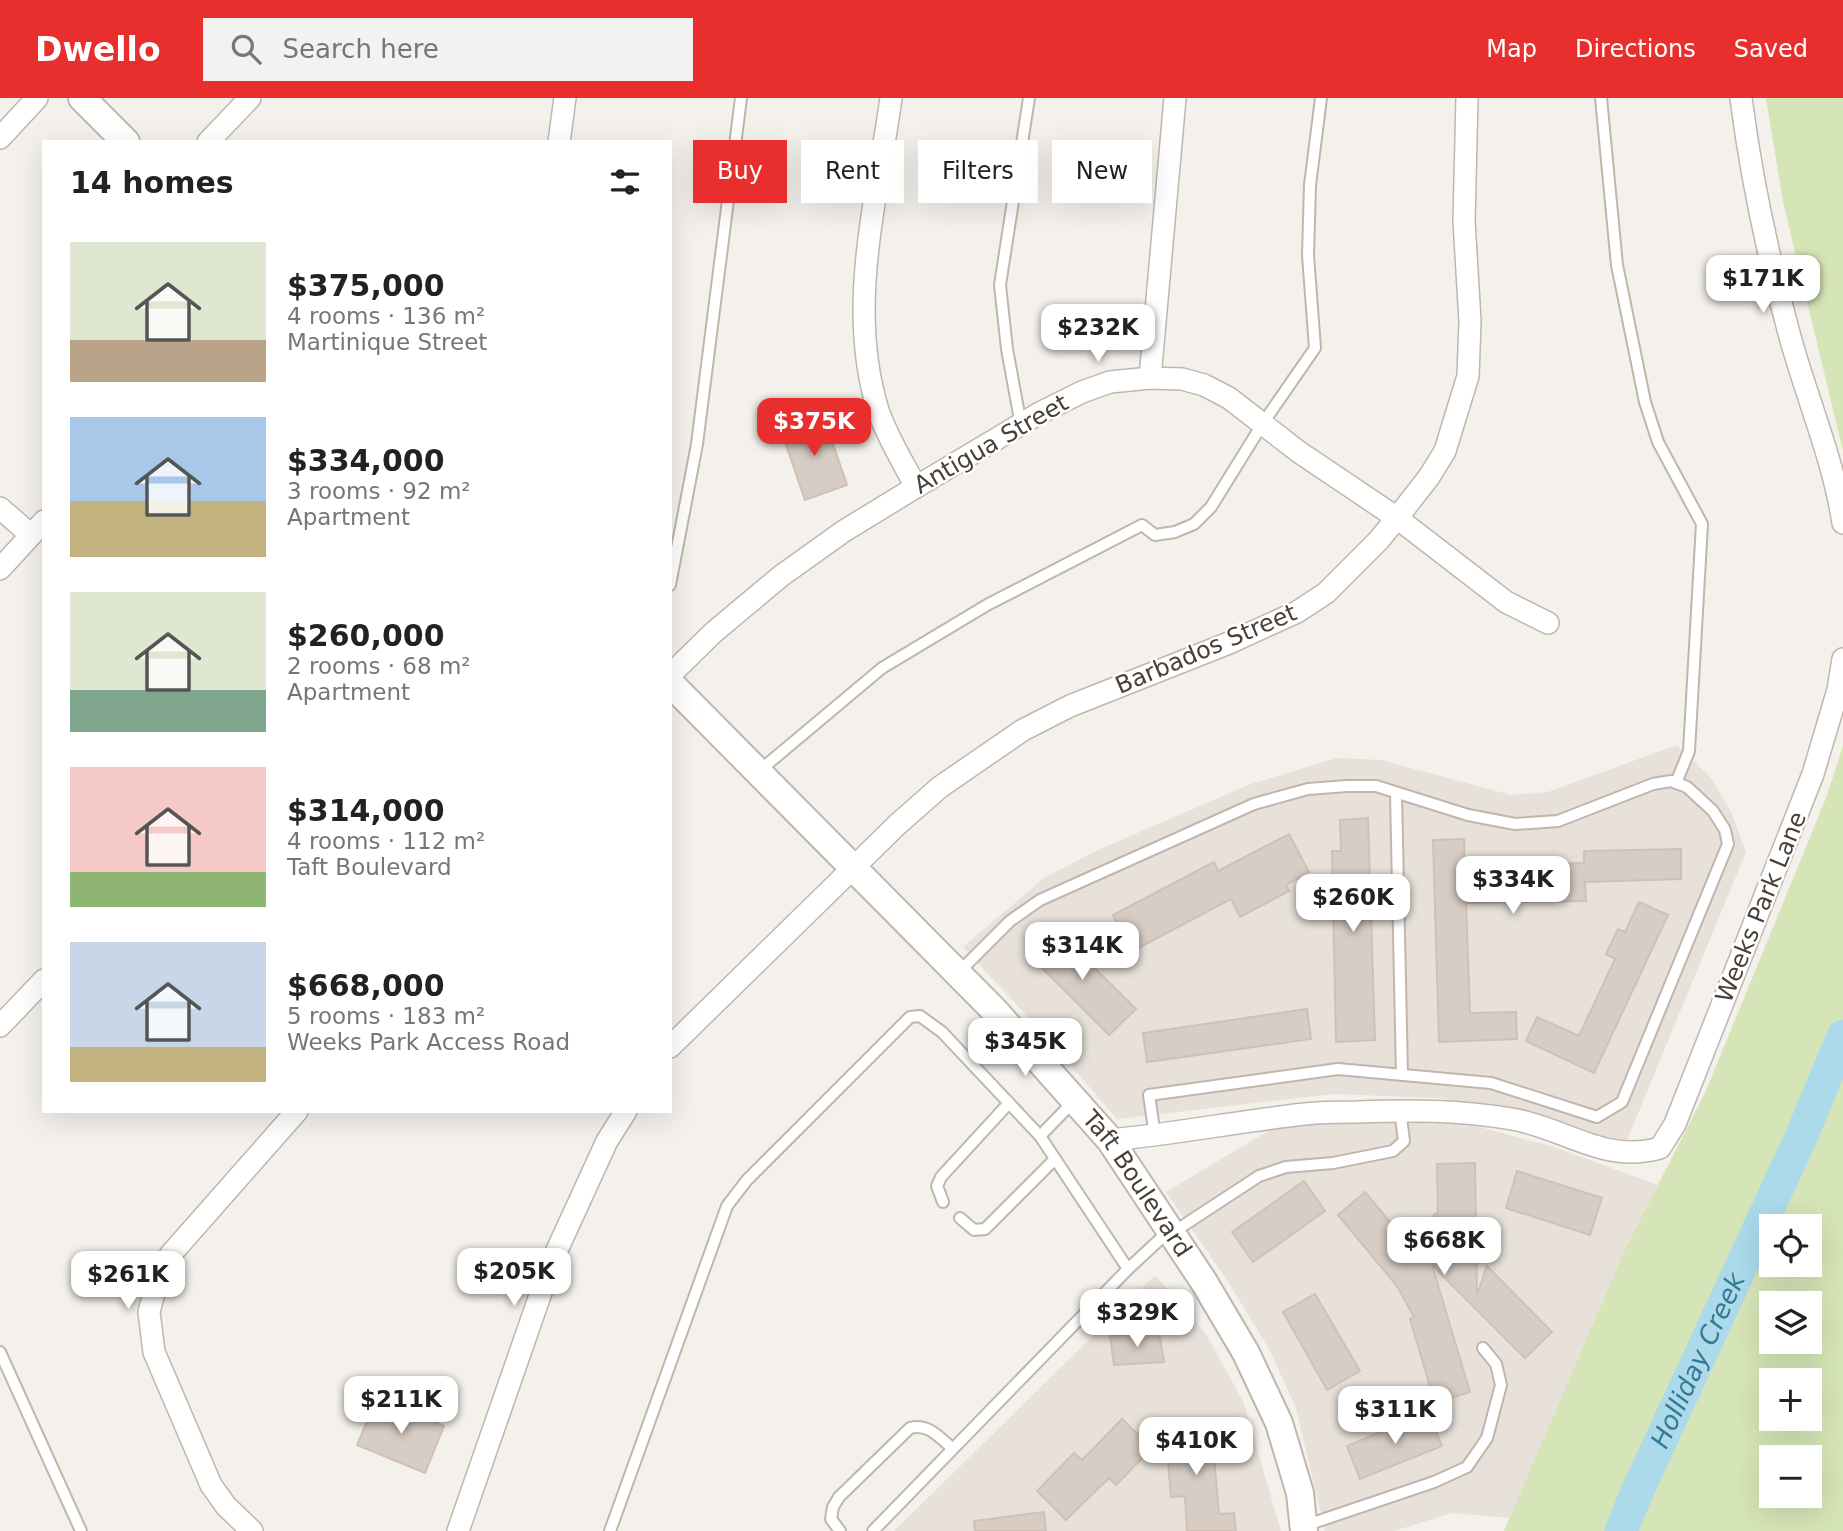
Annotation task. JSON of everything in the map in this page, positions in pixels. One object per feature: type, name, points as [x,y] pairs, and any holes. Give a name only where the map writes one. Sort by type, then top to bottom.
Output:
[{"type":"street","points":[[0,138],[37,98]]},
{"type":"street","points":[[82,98],[125,140]]},
{"type":"street","points":[[210,140],[250,98]]},
{"type":"street","points":[[559,140],[565,98]]},
{"type":"street","points":[[891,98],[868,239],[863,301],[869,371],[878,409],[916,487]]},
{"type":"street","points":[[1150,378],[1175,98]]},
{"type":"street","name":"Barbados Street","points":[[672,1045],[898,824],[940,787],[1023,730],[1070,706],[1229,643],[1297,612],[1326,593],[1378,541],[1429,477],[1445,451],[1468,376],[1470,321],[1464,221],[1467,98]]},
{"type":"street","points":[[1741,98],[1748,149],[1789,334],[1827,451],[1843,523]]},
{"type":"street","name":"Antigua Street","points":[[672,673],[714,632],[781,576],[844,531],[1021,425],[1091,388],[1110,382],[1150,378],[1182,379],[1204,385],[1229,398],[1300,452],[1397,518],[1506,602],[1548,623]]},
{"type":"street","points":[[0,508],[37,528],[0,569]]},
{"type":"street","name":"Weeks Park Lane","points":[[1399,1110],[1472,1112],[1519,1120],[1608,1151],[1633,1153],[1660,1148],[1675,1124],[1813,774],[1838,690],[1843,659]]},
{"type":"street","name":"Taft Boulevard","points":[[672,685],[995,1011],[1110,1140],[1204,1282],[1246,1353],[1279,1423],[1300,1493],[1304,1528]]},
{"type":"street","points":[[0,1026],[42,982]]},
{"type":"street","points":[[1110,1140],[1306,1114],[1399,1110]]},
{"type":"street","points":[[252,1531],[226,1506],[211,1485],[154,1352],[149,1312],[159,1274],[171,1254],[295,1113]]},
{"type":"street","points":[[458,1531],[552,1261],[607,1141],[625,1113]]},
{"type":"lane","points":[[672,574],[697,443],[741,98]]},
{"type":"lane","points":[[1021,425],[1007,349],[1000,285],[1029,98]]},
{"type":"lane","points":[[758,772],[882,668],[986,605],[1142,525],[1155,535],[1175,532],[1194,524],[1211,508],[1315,348],[1308,255],[1310,185],[1321,98]]},
{"type":"lane","points":[[1601,98],[1617,265],[1646,402],[1658,442],[1702,524],[1689,751],[1676,783]]},
{"type":"lane","points":[[958,974],[1010,921],[1040,900],[1254,804],[1308,789],[1376,786],[1468,815],[1515,824],[1558,821],[1653,784],[1671,781],[1687,787],[1713,811],[1725,830],[1728,844],[1622,1102],[1597,1117],[1491,1083],[1338,1069],[1150,1094],[1155,1136]]},
{"type":"lane","points":[[1396,793],[1402,1075]]},
{"type":"lane","points":[[610,1531],[727,1206],[747,1180],[910,1017],[920,1016],[927,1019],[942,1032],[1040,1136],[1128,1269]]},
{"type":"lane","points":[[1040,1136],[1076,1099]]},
{"type":"lane","points":[[943,1202],[937,1186],[941,1177],[1009,1103]]},
{"type":"lane","points":[[873,1531],[1128,1269],[1171,1232],[1259,1175],[1286,1167],[1333,1163],[1393,1151],[1405,1141],[1399,1110]]},
{"type":"lane","points":[[960,1218],[974,1230],[985,1228],[1055,1159]]},
{"type":"lane","points":[[1304,1528],[1434,1482],[1467,1467],[1487,1438],[1501,1385],[1496,1364],[1483,1348]]},
{"type":"lane","points":[[0,1352],[81,1531]]},
{"type":"lane","points":[[840,1531],[831,1519],[833,1507],[839,1497],[909,1428],[918,1426],[932,1431],[952,1448]]},
{"type":"shaded area","points":[[1677,745],[1711,778],[1731,812],[1746,852],[1625,1145],[1505,1108],[1436,1098],[1333,1094],[1117,1119],[963,947],[1044,878],[1098,850],[1251,784],[1337,758],[1381,760],[1511,795],[1548,792]]},
{"type":"shaded area","points":[[1410,1118],[1479,1127],[1551,1146],[1658,1185],[1624,1251],[1510,1518],[1452,1513],[1394,1531],[1325,1531],[1296,1408],[1269,1349],[1227,1280],[1166,1192],[1275,1127],[1348,1120]]},
{"type":"shaded area","points":[[1155,1275],[1206,1334],[1243,1401],[1281,1531],[894,1531]]},
{"type":"green space","points":[[1766,98],[1843,98],[1843,451],[1783,202]]},
{"type":"green space","points":[[1843,746],[1843,1531],[1504,1531],[1624,1251],[1705,1093],[1826,798]]},
{"type":"building","points":[[823,415],[847,485],[805,500],[781,430]]},
{"type":"building","points":[[1368,818],[1375,1040],[1336,1042],[1332,851],[1341,851],[1340,820]]},
{"type":"building","points":[[1289,834],[1309,872],[1286,885],[1289,891],[1240,917],[1231,899],[1112,962],[1097,933],[1117,923],[1113,915],[1214,862],[1218,871]]},
{"type":"building","points":[[1464,839],[1465,866],[1584,863],[1584,851],[1681,849],[1681,879],[1585,882],[1586,901],[1466,903],[1470,1013],[1516,1012],[1517,1039],[1439,1042],[1433,840]]},
{"type":"building","points":[[1639,902],[1668,915],[1594,1073],[1526,1041],[1537,1017],[1579,1036],[1615,959],[1606,954],[1618,929],[1625,932]]},
{"type":"building","points":[[1054,928],[1136,1009],[1109,1035],[1028,954]]},
{"type":"building","points":[[1307,1009],[1311,1039],[1147,1062],[1143,1033]]},
{"type":"building","points":[[1475,1163],[1477,1295],[1487,1266],[1552,1332],[1525,1358],[1432,1265],[1470,1392],[1435,1403],[1410,1319],[1414,1317],[1397,1286],[1338,1215],[1365,1192],[1405,1240],[1438,1212],[1437,1164]]},
{"type":"building","points":[[1517,1171],[1602,1198],[1590,1235],[1506,1208]]},
{"type":"building","points":[[1304,1181],[1325,1211],[1253,1262],[1232,1232]]},
{"type":"building","points":[[1315,1294],[1360,1371],[1327,1390],[1283,1312]]},
{"type":"building","points":[[1159,1332],[1164,1362],[1114,1365],[1110,1336]]},
{"type":"building","points":[[377,1398],[444,1426],[425,1473],[357,1445]]},
{"type":"building","points":[[1428,1412],[1442,1446],[1360,1479],[1347,1446]]},
{"type":"building","points":[[1122,1419],[1152,1448],[1116,1485],[1109,1478],[1066,1520],[1037,1491],[1074,1453],[1082,1460]]},
{"type":"building","points":[[1211,1422],[1219,1514],[1234,1513],[1236,1531],[1187,1531],[1185,1496],[1171,1497],[1165,1426]]},
{"type":"building","points":[[1044,1512],[1046,1531],[975,1531],[974,1521]]},
{"type":"waterway","name":"Holliday Creek","points":[[1621,1531],[1801,1137],[1843,1036]]}]
